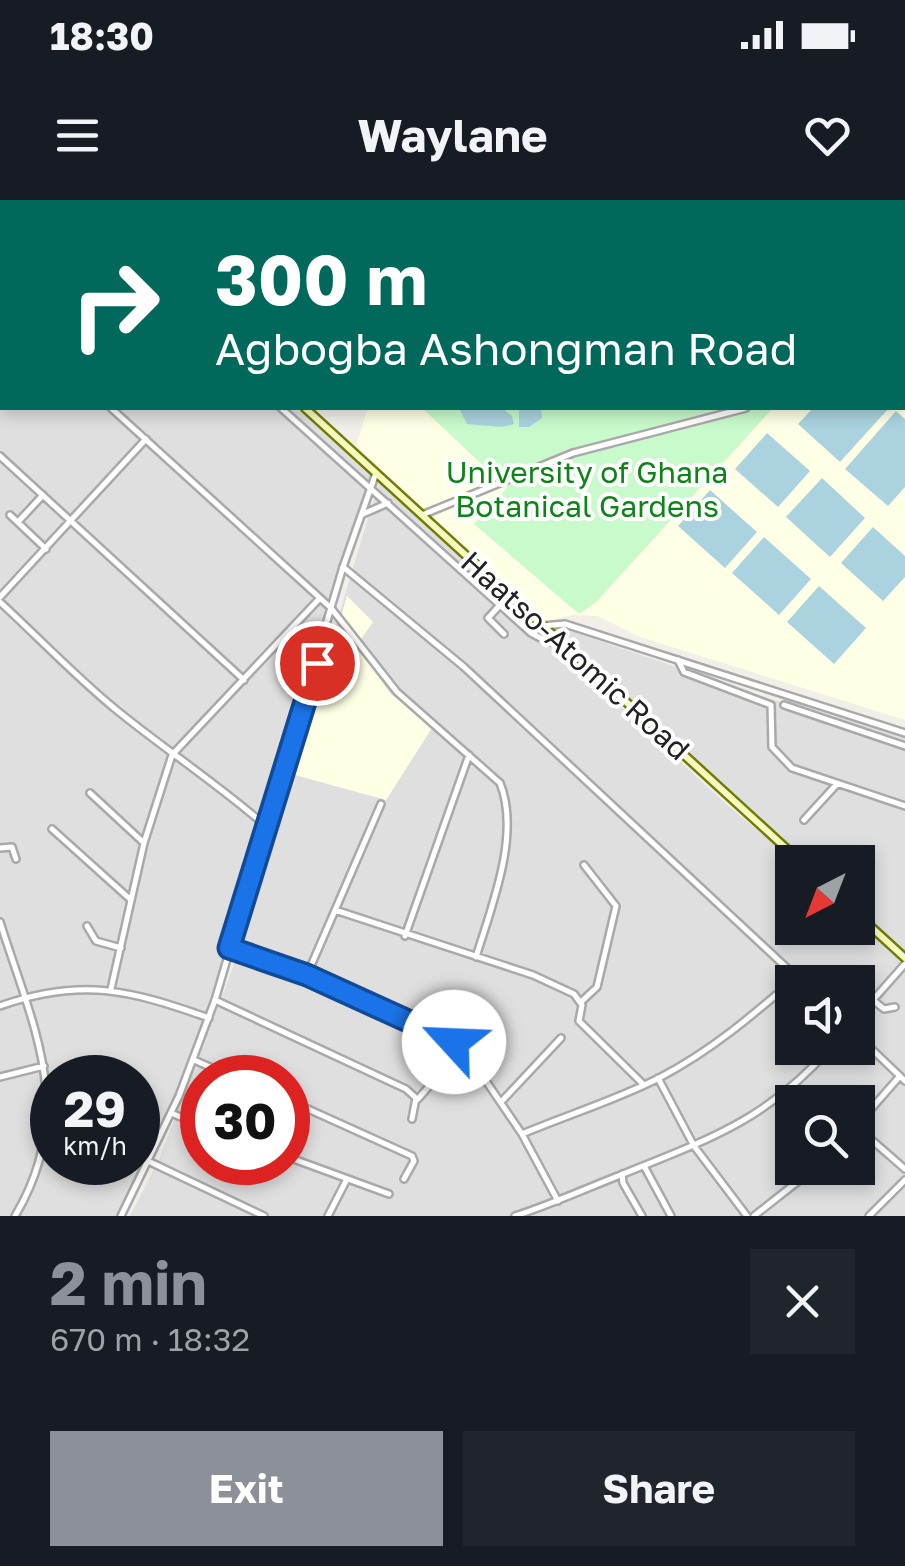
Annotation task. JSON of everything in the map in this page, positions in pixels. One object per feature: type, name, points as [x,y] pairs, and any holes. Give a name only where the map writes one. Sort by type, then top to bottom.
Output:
[{"type":"main road","name":"Haatso-Atomic Road","points":[[307,410],[782,845]]},
{"type":"main road","points":[[875,931],[905,961]]},
{"type":"street","points":[[114,410],[331,608],[397,692],[500,783],[505,802],[505,845],[500,879],[476,957]]},
{"type":"street","points":[[283,410],[538,638],[559,642]]},
{"type":"street","points":[[422,515],[573,453],[738,410]]},
{"type":"street","points":[[146,439],[0,599],[110,705],[172,755],[216,783],[267,827]]},
{"type":"street","points":[[0,456],[244,680]]},
{"type":"street","points":[[196,1055],[376,472]]},
{"type":"street","points":[[18,522],[43,494]]},
{"type":"street","points":[[361,516],[388,503]]},
{"type":"street","points":[[10,516],[46,548]]},
{"type":"street","points":[[344,567],[464,667],[783,965]]},
{"type":"street","points":[[112,989],[144,843],[172,755],[320,598]]},
{"type":"street","points":[[500,605],[488,618],[504,634]]},
{"type":"street","points":[[542,626],[566,624],[905,733]]},
{"type":"street","points":[[678,660],[684,672],[768,702],[773,711],[772,747],[778,758],[792,768],[905,806]]},
{"type":"street","points":[[784,705],[905,746]]},
{"type":"street","points":[[406,936],[469,755]]},
{"type":"street","points":[[804,820],[837,784]]},
{"type":"street","points":[[90,793],[144,843]]},
{"type":"street","points":[[307,975],[381,804]]},
{"type":"street","points":[[52,829],[131,900]]},
{"type":"street","points":[[0,848],[12,847],[16,859]]},
{"type":"street","points":[[584,865],[616,906],[596,987],[582,1001],[578,1021],[644,1085]]},
{"type":"street","points":[[335,910],[533,974],[582,1001]]},
{"type":"street","points":[[0,922],[41,1055]]},
{"type":"street","points":[[87,926],[96,941],[121,948]]},
{"type":"street","points":[[229,948],[307,975],[451,1041],[466,1053],[501,1102],[558,1200]]},
{"type":"street","points":[[875,998],[905,961]]},
{"type":"street","points":[[0,1006],[69,989],[112,989],[209,1018]]},
{"type":"street","points":[[522,1134],[658,1078],[728,1036],[775,999]]},
{"type":"street","points":[[215,1000],[406,1089],[416,1101]]},
{"type":"street","points":[[875,1002],[882,1008],[895,1007]]},
{"type":"street","points":[[501,1102],[561,1038]]},
{"type":"street","points":[[412,1119],[416,1101],[431,1084],[451,1041]]},
{"type":"street","points":[[875,1053],[902,1079],[875,1108]]},
{"type":"street","points":[[515,1216],[721,1134],[782,1097],[815,1065]]},
{"type":"street","points":[[0,1076],[30,1069]]},
{"type":"street","points":[[658,1078],[694,1146],[750,1216],[793,1185]]},
{"type":"street","points":[[160,1136],[180,1092]]},
{"type":"street","points":[[310,1110],[412,1156],[414,1161],[404,1179]]},
{"type":"street","points":[[171,1113],[180,1117]]},
{"type":"street","points":[[875,1142],[905,1169]]},
{"type":"street","points":[[310,1165],[389,1194]]},
{"type":"street","points":[[644,1165],[671,1216]]},
{"type":"street","points":[[160,1167],[249,1213],[264,1216]]},
{"type":"street","points":[[622,1174],[623,1184],[642,1216]]},
{"type":"street","points":[[328,1216],[348,1179]]},
{"type":"street","points":[[869,1216],[905,1180]]},
{"type":"street","points":[[15,1216],[32,1185]]},
{"type":"street","points":[[121,1216],[136,1185]]},
{"type":"shaded area","points":[[0,410],[304,410],[377,472],[192,1055],[180,1055],[179,1096],[160,1135],[160,1055],[30,1055],[30,1185],[136,1185],[121,1216],[0,1216]]},
{"type":"shaded area","points":[[367,410],[905,410],[905,720],[640,637],[597,616],[572,615],[545,622],[356,446]]},
{"type":"shaded area","points":[[379,482],[726,804],[775,845],[775,945],[875,945],[875,845],[782,845],[547,631],[553,625],[773,700],[905,735],[905,1216],[130,1216],[146,1185],[160,1185],[160,1156],[180,1105],[180,1185],[310,1185],[310,1055],[199,1055],[231,973]]},
{"type":"shaded area","points":[[347,596],[373,622],[356,646],[390,693],[432,728],[386,800],[295,775]]},
{"type":"green space","name":"University of Ghana Botanical Gardens","points":[[424,410],[771,410],[596,602],[579,614],[474,524],[507,488]]},
{"type":"water","points":[[460,410],[504,410],[514,424],[502,427],[467,424]]},
{"type":"water","points":[[519,410],[541,410],[542,418],[529,427],[519,427]]},
{"type":"water","points":[[811,410],[887,410],[840,462],[798,424]]},
{"type":"water","points":[[896,411],[905,419],[905,487],[888,506],[845,469]]},
{"type":"water","points":[[767,433],[810,471],[778,507],[735,469]]},
{"type":"water","points":[[822,478],[865,518],[830,557],[786,517]]},
{"type":"water","points":[[710,490],[757,532],[725,568],[678,526]]},
{"type":"water","points":[[873,527],[905,556],[905,577],[883,601],[841,563]]},
{"type":"water","points":[[764,537],[811,579],[779,615],[732,573]]},
{"type":"water","points":[[819,586],[866,628],[834,664],[787,622]]},
{"type":"route","points":[[317,663],[229,948],[307,975],[454,1042]]}]
